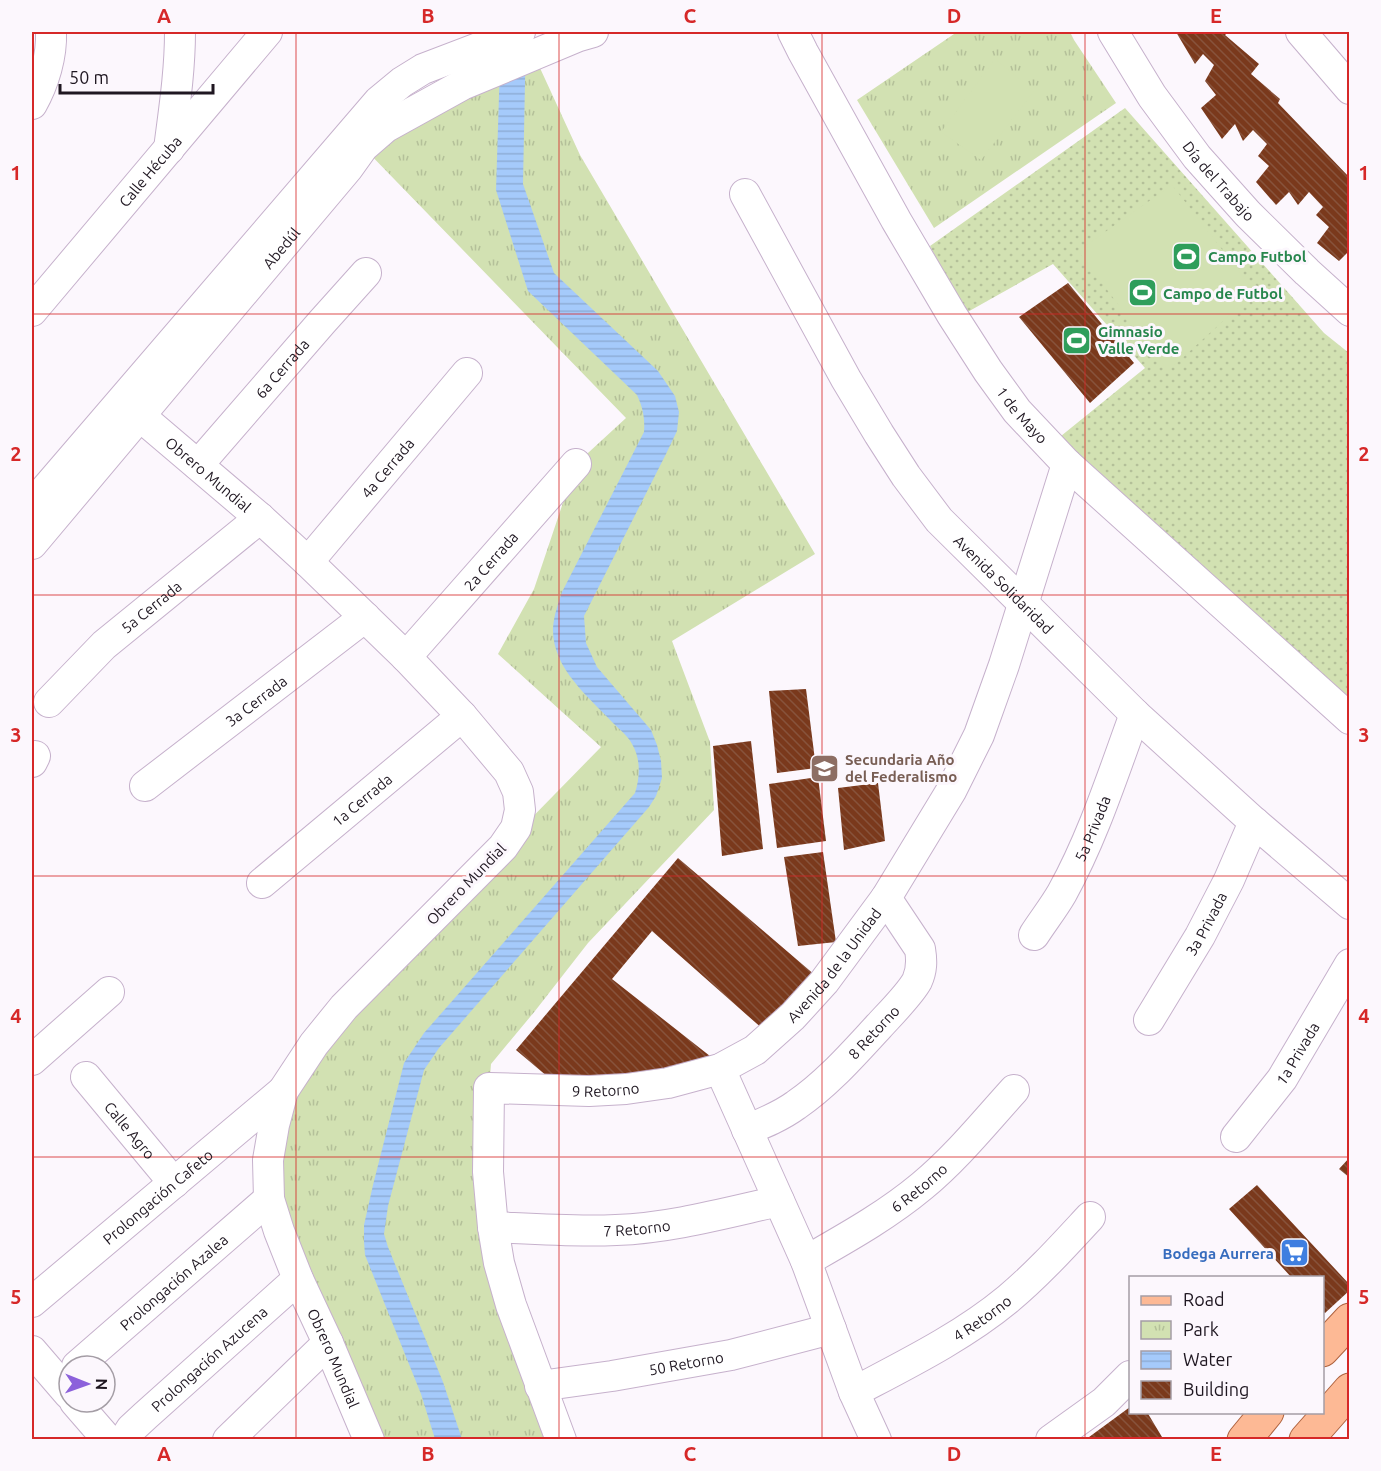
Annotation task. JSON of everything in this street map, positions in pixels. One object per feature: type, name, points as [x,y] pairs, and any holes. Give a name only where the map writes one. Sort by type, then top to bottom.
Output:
[{"type":"main road","points":[[1324,1349],[1350,1320]]},
{"type":"main road","points":[[1306,1440],[1350,1390]]},
{"type":"main road","points":[[1244,1440],[1267,1414]]},
{"type":"street","points":[[32,104],[46,68],[51,32]]},
{"type":"street","points":[[169,149],[180,32]]},
{"type":"street","name":"Calle Hécuba","points":[[32,311],[267,32]]},
{"type":"street","name":"Abedúl","points":[[32,505],[378,101],[423,69],[448,44],[520,32]]},
{"type":"street","name":"Abedúl","points":[[32,544],[348,168],[363,147],[386,127],[462,85],[593,32]]},
{"type":"street","points":[[770,32],[798,42]]},
{"type":"street","name":"Día del Trabajo","points":[[1113,32],[1152,96],[1197,158],[1248,214],[1306,272],[1350,311]]},
{"type":"street","points":[[1301,32],[1350,89]]},
{"type":"street","name":"1 de Mayo","points":[[798,42],[896,220],[952,315],[1017,411],[1067,464],[1350,719]]},
{"type":"street","points":[[448,44],[462,85]]},
{"type":"street","name":"Avenida Solidaridad","points":[[745,194],[846,379],[906,476],[939,520],[1135,714],[1254,822],[1350,904]]},
{"type":"street","name":"6a Cerrada","points":[[198,465],[366,273]]},
{"type":"street","name":"4a Cerrada","points":[[308,562],[466,373]]},
{"type":"street","name":"Obrero Mundial","points":[[140,416],[260,518],[365,617],[462,716],[509,772],[518,792],[520,810],[516,828],[503,847],[344,1007],[283,1091],[274,1125],[268,1160],[269,1199],[298,1279],[369,1440]]},
{"type":"street","name":"2a Cerrada","points":[[405,657],[576,464]]},
{"type":"street","name":"Avenida de la Unidad","points":[[720,1069],[755,1050],[793,1016],[824,982],[886,898],[951,791],[979,735],[1004,665],[1067,464]]},
{"type":"street","name":"5a Cerrada","points":[[49,702],[104,645],[260,518]]},
{"type":"street","name":"3a Cerrada","points":[[145,786],[365,617]]},
{"type":"street","name":"5a Privada","points":[[1034,935],[1061,894],[1078,861],[1097,817],[1135,714]]},
{"type":"street","name":"1a Cerrada","points":[[262,883],[462,716]]},
{"type":"street","name":"3a Privada","points":[[1149,1020],[1200,936],[1229,880],[1254,822]]},
{"type":"street","name":"8 Retorno","points":[[747,1130],[796,1106],[816,1090],[892,1012],[916,983],[921,970],[920,949],[886,898]]},
{"type":"street","name":"1a Privada","points":[[1236,1137],[1282,1079],[1350,964]]},
{"type":"street","points":[[32,1060],[109,992]]},
{"type":"street","points":[[720,1069],[806,1261],[854,1392],[876,1440]]},
{"type":"street","name":"9 Retorno","points":[[493,1227],[488,1172],[489,1088],[589,1091],[626,1089],[668,1083],[720,1069]]},
{"type":"street","name":"Calle Agro","points":[[86,1077],[174,1183]]},
{"type":"street","name":"6 Retorno","points":[[806,1261],[860,1231],[921,1187],[953,1157],[1014,1090]]},
{"type":"street","name":"Prolongación Cafeto","points":[[32,1302],[283,1091]]},
{"type":"street","name":"Prolongación Azalea","points":[[101,1354],[269,1199]]},
{"type":"street","name":"7 Retorno","points":[[493,1227],[574,1231],[618,1230],[661,1226],[779,1201]]},
{"type":"street","name":"4 Retorno","points":[[854,1392],[971,1326],[1036,1275],[1090,1217]]},
{"type":"street","points":[[493,1227],[499,1263],[511,1305],[561,1440]]},
{"type":"street","name":"Prolongación Azucena","points":[[124,1440],[131,1429],[145,1416],[298,1279]]},
{"type":"street","name":"50 Retorno","points":[[540,1386],[731,1355],[831,1329]]},
{"type":"street","points":[[228,1440],[328,1343]]},
{"type":"street","points":[[32,1352],[57,1372]]},
{"type":"street","points":[[1051,1440],[1104,1402],[1129,1378]]},
{"type":"street","points":[[91,1414],[108,1440]]},
{"type":"green space","points":[[957,32],[1070,32],[1116,103],[934,228],[857,100]]},
{"type":"green space","points":[[534,55],[580,155],[815,554],[672,641],[710,742],[714,810],[588,943],[491,1064],[488,1172],[561,1439],[369,1439],[268,1160],[283,1091],[503,847],[601,747],[498,654],[534,589],[576,464],[626,418],[363,147]]},
{"type":"green space","points":[[995,59],[1034,91],[981,160],[941,132]]},
{"type":"green space","points":[[1125,108],[1324,333],[1349,353],[1349,704],[1161,535],[1061,436],[1145,368],[1053,264],[964,314],[930,246]]},
{"type":"green space","points":[[1172,185],[1255,292],[1168,371],[1078,251]]},
{"type":"water","points":[[501,32],[526,32],[523,184],[554,273],[658,371],[675,396],[679,412],[677,431],[584,616],[586,643],[597,667],[651,730],[661,761],[662,778],[656,796],[649,807],[439,1048],[424,1070],[388,1206],[384,1234],[443,1382],[462,1439],[435,1439],[421,1394],[365,1255],[364,1225],[404,1063],[424,1033],[635,793],[639,774],[637,756],[630,741],[583,692],[565,669],[558,656],[553,628],[562,592],[644,432],[643,413],[637,395],[528,291],[496,190]]},
{"type":"building","points":[[1176,32],[1228,32],[1225,35],[1259,64],[1251,74],[1280,99],[1278,103],[1350,178],[1350,250],[1339,261],[1317,243],[1329,227],[1316,215],[1323,207],[1309,192],[1298,205],[1289,192],[1276,205],[1256,182],[1269,166],[1258,156],[1267,144],[1253,130],[1243,141],[1235,124],[1222,139],[1201,108],[1216,95],[1205,81],[1214,65],[1203,54],[1195,64]]},
{"type":"building","name":"Gimnasio Valle Verde","points":[[1068,283],[1134,363],[1090,403],[1019,317]]},
{"type":"building","points":[[806,689],[816,768],[777,773],[769,691]]},
{"type":"building","points":[[751,741],[763,849],[722,856],[713,746]]},
{"type":"building","points":[[818,777],[826,841],[777,848],[769,784]]},
{"type":"building","points":[[878,783],[885,841],[844,850],[838,788]]},
{"type":"building","points":[[823,852],[836,942],[798,946],[784,857]]},
{"type":"building","points":[[678,858],[816,976],[765,1031],[652,931],[612,979],[715,1060],[596,1082],[548,1077],[516,1050]]},
{"type":"building","points":[[1350,1157],[1350,1178],[1339,1169]]},
{"type":"building","name":"Bodega Aurrera","points":[[1257,1185],[1350,1285],[1350,1290],[1325,1313],[1324,1276],[1290,1276],[1229,1209]]},
{"type":"building","points":[[1129,1408],[1129,1414],[1148,1414],[1162,1437],[1159,1440],[1085,1440]]},
{"type":"place","name":"Campo Futbol","points":[[1187,256]]},
{"type":"place","name":"Campo de Futbol","points":[[1142,293]]},
{"type":"place","name":"Gimnasio Valle Verde","points":[[1077,340]]},
{"type":"place","name":"Secundaria Año del Federalismo","points":[[824,768]]},
{"type":"place","name":"Bodega Aurrera","points":[[1295,1253]]}]
